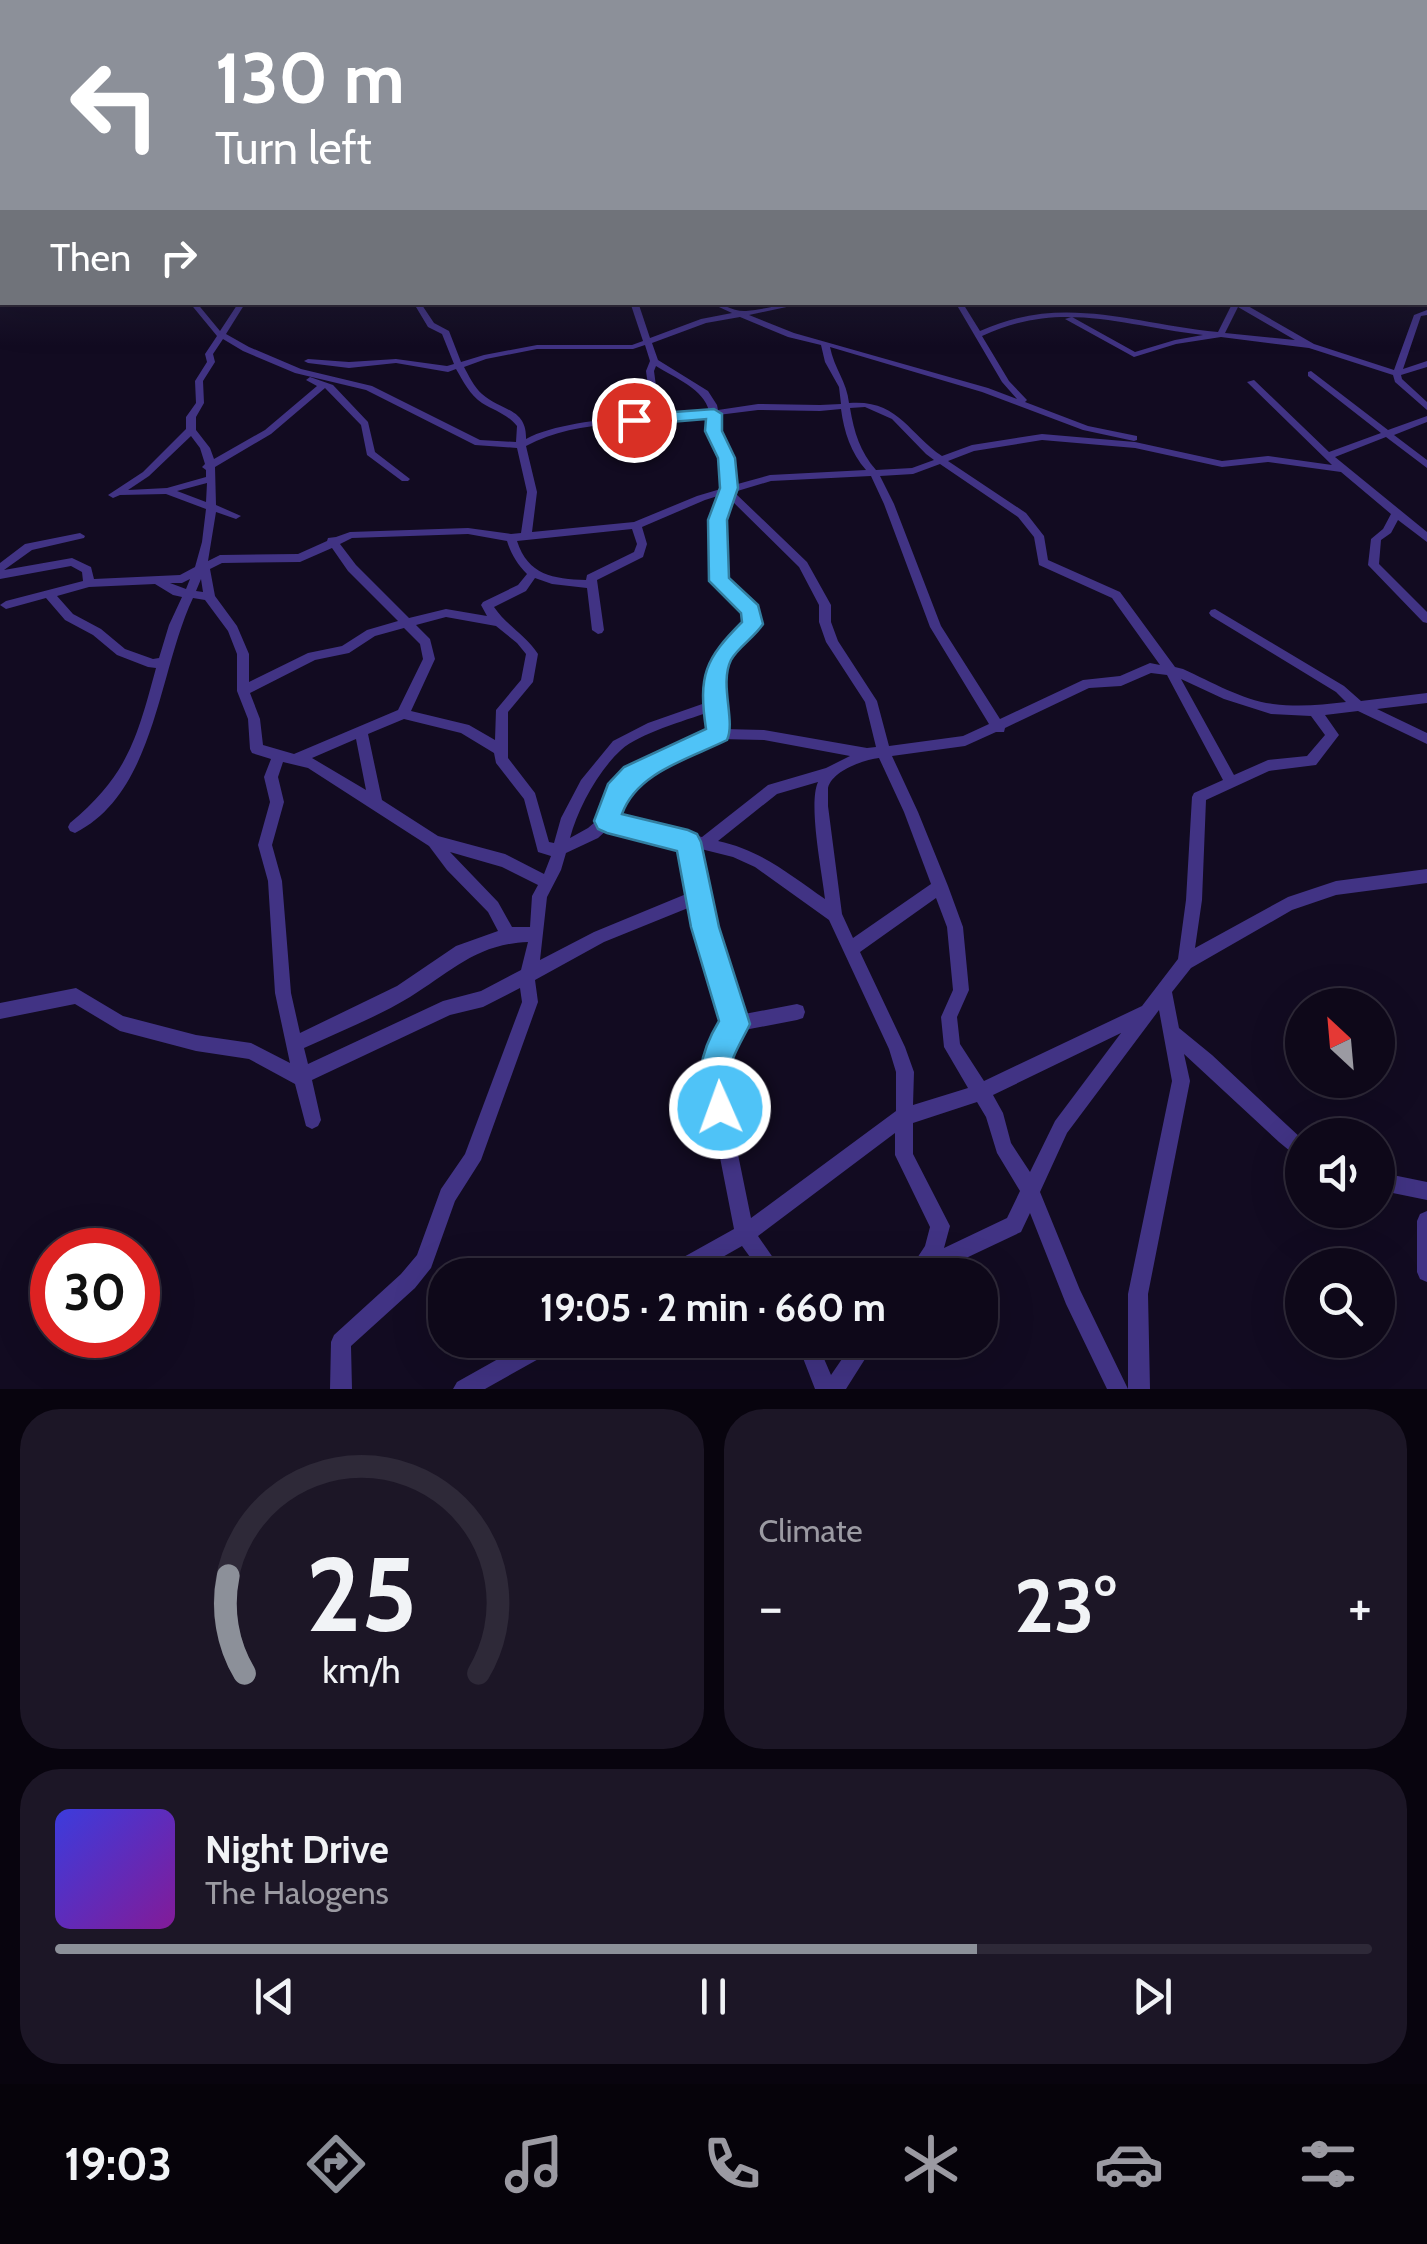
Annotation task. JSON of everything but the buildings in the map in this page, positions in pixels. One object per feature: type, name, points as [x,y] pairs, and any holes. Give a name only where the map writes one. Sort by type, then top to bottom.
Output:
[{"type":"street","points":[[195,305],[219,334],[304,372],[334,377],[374,391],[478,443],[521,445],[532,438],[576,427],[758,407],[866,404],[895,417],[943,462],[1022,515],[1039,536],[1043,562],[1116,595],[1170,671],[1231,782]]},
{"type":"street","points":[[209,479],[167,491],[113,495],[146,474],[191,430],[192,417],[200,404],[200,381],[211,362],[209,354],[241,305]]},
{"type":"street","points":[[418,305],[431,325],[446,332],[459,367],[478,396],[517,418],[522,426],[521,445],[532,492],[526,536]]},
{"type":"street","points":[[634,420],[652,386],[650,371],[654,360],[635,305]]},
{"type":"street","points":[[717,305],[824,343],[1028,404],[1086,428],[1167,446],[1184,454]]},
{"type":"street","points":[[308,361],[349,365],[396,361],[440,370],[537,347],[612,349],[649,342],[688,326],[781,305]]},
{"type":"street","points":[[960,305],[1006,382],[1028,404]]},
{"type":"street","points":[[1220,335],[1235,305]]},
{"type":"street","points":[[1239,305],[1311,346]]},
{"type":"street","points":[[978,334],[1053,307],[1072,316],[1119,317],[1220,335],[1279,338],[1397,374],[1427,364]]},
{"type":"street","points":[[1053,307],[1134,355],[1175,342],[1220,335]]},
{"type":"street","points":[[1427,312],[1418,315],[1397,374],[1398,380],[1427,407]]},
{"type":"street","points":[[824,343],[843,387],[859,456],[874,473],[906,540],[936,627],[999,728]]},
{"type":"street","points":[[654,360],[705,393],[714,414],[714,431],[726,458],[728,492],[718,520],[719,581],[750,610],[753,624],[720,658],[714,705],[718,734]]},
{"type":"street","points":[[304,372],[309,380],[338,397],[365,424],[370,453],[405,480]]},
{"type":"street","points":[[1311,374],[1427,466]]},
{"type":"street","points":[[1251,382],[1328,456],[1427,538]]},
{"type":"street","points":[[207,466],[268,432],[323,385]]},
{"type":"street","points":[[338,397],[374,391]]},
{"type":"street","points":[[1328,456],[1427,418]]},
{"type":"street","points":[[76,828],[111,797],[146,733],[163,662],[198,573],[211,521],[211,505],[206,450],[191,430]]},
{"type":"street","points":[[198,573],[220,559],[300,558],[350,535],[468,530],[511,538],[636,525],[701,498],[778,477],[914,471],[972,448],[1054,436],[1184,454],[1222,464],[1268,459],[1344,469]]},
{"type":"street","points":[[167,491],[236,516]]},
{"type":"street","points":[[728,492],[797,557],[825,605],[825,622],[832,642],[871,701],[875,753],[940,886],[955,927],[961,990],[948,1016],[952,1047],[994,1114],[1003,1148],[1030,1188],[1073,1297],[1118,1389]]},
{"type":"street","points":[[1397,513],[1388,522],[1387,532],[1376,538],[1373,565],[1427,618]]},
{"type":"street","points":[[598,630],[591,578],[632,559],[642,550],[636,525]]},
{"type":"street","points":[[0,571],[29,547],[80,536]]},
{"type":"street","points":[[511,538],[515,557],[532,574],[557,584],[592,584]]},
{"type":"street","points":[[332,540],[352,568],[430,651],[403,714]]},
{"type":"street","points":[[0,571],[72,562],[88,570],[89,583]]},
{"type":"street","points":[[6,605],[89,583],[157,581],[206,571],[209,597],[233,628],[240,646],[243,691],[254,719],[257,749],[299,757],[403,714],[464,728],[500,750]]},
{"type":"street","points":[[496,622],[487,604],[522,588],[532,574]]},
{"type":"street","points":[[157,581],[189,594],[209,597]]},
{"type":"street","points":[[50,594],[69,617],[97,632],[121,652],[152,664],[163,662]]},
{"type":"street","points":[[243,691],[312,656],[346,650],[371,633],[406,623],[446,613],[496,622],[522,640],[533,661],[527,682],[502,710],[500,750],[508,772],[530,798],[544,847],[562,848],[584,838],[607,821],[617,792],[633,774],[718,734],[764,735],[875,753]]},
{"type":"street","points":[[1215,613],[1340,689],[1356,704],[1427,739]]},
{"type":"street","points":[[707,841],[773,789],[829,773],[875,753],[965,741],[999,728],[1087,682],[1121,681],[1150,668],[1170,671],[1271,709],[1314,711],[1427,698]]},
{"type":"street","points":[[341,1389],[341,1342],[408,1281],[424,1261],[448,1196],[472,1160],[530,1002],[526,978],[540,896],[562,848],[576,800],[618,745],[653,727],[714,705]]},
{"type":"street","points":[[1185,962],[1194,900],[1199,797],[1268,766],[1311,761],[1332,735],[1314,711]]},
{"type":"street","points":[[361,731],[375,802]]},
{"type":"street","points":[[279,756],[271,778],[277,802],[264,845],[275,880],[283,992],[299,1077],[308,1092],[312,1120]]},
{"type":"street","points":[[299,757],[434,840],[505,861],[548,883]]},
{"type":"street","points":[[829,773],[821,789],[821,806],[834,915],[897,1047],[905,1072],[904,1155],[940,1226],[928,1258]]},
{"type":"street","points":[[607,821],[688,842],[707,841],[760,862],[834,915]]},
{"type":"street","points":[[434,840],[446,864],[487,900],[508,935]]},
{"type":"street","points":[[688,842],[734,1024],[721,1046],[713,1076],[745,1234],[763,1258]]},
{"type":"street","points":[[947,1258],[1014,1224],[1061,1127],[1185,962],[1288,904],[1336,888],[1427,876]]},
{"type":"street","points":[[850,949],[940,886]]},
{"type":"street","points":[[299,1077],[449,1007],[483,999],[599,938],[699,896]]},
{"type":"street","points":[[295,1044],[329,1024],[403,992],[462,952],[508,935],[536,934]]},
{"type":"street","points":[[1139,1389],[1138,1294],[1181,1081],[1164,990]]},
{"type":"street","points":[[0,1010],[76,996],[120,1023],[196,1043],[251,1051],[299,1077]]},
{"type":"street","points":[[701,1258],[745,1234],[902,1118],[979,1094],[1149,1010]]},
{"type":"street","points":[[734,1024],[797,1012]]},
{"type":"street","points":[[1172,1033],[1212,1062],[1285,1136]]},
{"type":"street","points":[[1395,1184],[1427,1191]]},
{"type":"street","points":[[1427,1221],[1427,1272]]},
{"type":"street","points":[[464,1389],[520,1358]]},
{"type":"street","points":[[813,1358],[826,1389]]},
{"type":"street","points":[[834,1389],[855,1358]]},
{"type":"route","points":[[634,420],[714,414],[714,431],[726,458],[729,488],[718,520],[719,581],[750,610],[753,624],[720,658],[714,705],[718,734],[633,774],[617,792],[607,821],[688,842],[705,927],[734,1024],[721,1046],[713,1076],[720,1108]]}]
